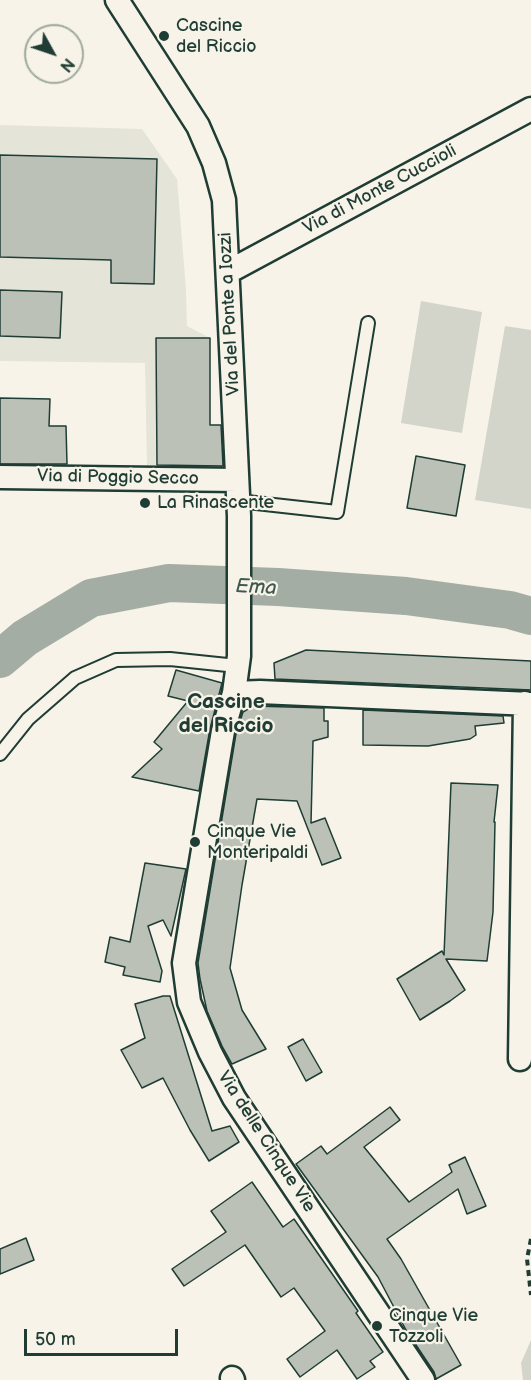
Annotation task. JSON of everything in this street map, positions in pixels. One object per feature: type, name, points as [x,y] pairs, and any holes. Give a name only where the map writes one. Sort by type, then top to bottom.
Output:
[{"type":"street","name":"Via del Ponte a Iozzi","points":[[117,0],[198,126],[214,163],[224,200],[238,499],[238,661]]},
{"type":"street","name":"Via di Monte Cuccioli","points":[[228,272],[531,109]]},
{"type":"street","name":"Via di Poggio Secco","points":[[0,477],[238,499]]},
{"type":"street","name":"Via delle Cinque Vie","points":[[238,661],[184,963],[189,1002],[210,1052],[234,1098],[416,1377]]},
{"type":"street","points":[[234,693],[528,703],[520,1059]]},
{"type":"lane","points":[[238,499],[337,512],[368,323]]},
{"type":"lane","points":[[0,754],[28,719],[75,678],[116,660],[238,661]]},
{"type":"path","points":[[531,1239],[527,1258],[531,1295]]},
{"type":"shaded area","points":[[0,125],[142,129],[177,179],[187,326],[210,338],[210,425],[186,425],[186,466],[147,467],[145,363],[0,361]]},
{"type":"shaded area","points":[[421,301],[482,312],[462,433],[401,423]]},
{"type":"shaded area","points":[[505,326],[531,330],[531,509],[475,500]]},
{"type":"shaded area","points":[[531,1340],[531,1380],[523,1380],[521,1363]]},
{"type":"building","points":[[0,155],[157,159],[154,284],[111,283],[111,260],[0,257]]},
{"type":"building","points":[[0,290],[62,292],[60,338],[0,336]]},
{"type":"building","points":[[156,338],[210,338],[210,425],[221,425],[222,466],[157,465]]},
{"type":"building","points":[[0,398],[50,399],[49,426],[66,426],[67,464],[0,464]]},
{"type":"building","points":[[416,456],[465,465],[456,516],[407,508]]},
{"type":"building","points":[[306,650],[531,661],[531,690],[275,679],[274,663]]},
{"type":"building","points":[[176,670],[222,683],[210,729],[199,791],[132,777],[162,749],[154,742],[188,701],[168,696]]},
{"type":"building","points":[[253,706],[324,708],[324,721],[328,721],[328,737],[313,741],[311,823],[325,818],[341,858],[322,865],[297,801],[257,799],[230,968],[242,1010],[266,1049],[232,1064],[207,1011],[198,963],[236,734],[243,712]]},
{"type":"building","points":[[363,710],[503,716],[504,723],[475,726],[476,735],[470,739],[428,746],[363,745]]},
{"type":"building","points":[[451,783],[498,785],[494,822],[493,912],[487,961],[446,959],[465,990],[420,1020],[397,979],[442,951],[444,955]]},
{"type":"building","points":[[145,863],[186,869],[171,936],[163,920],[148,926],[162,971],[160,982],[123,975],[125,967],[105,962],[110,937],[130,942]]},
{"type":"building","points":[[170,996],[212,1131],[230,1126],[239,1142],[209,1161],[163,1078],[142,1088],[121,1050],[145,1038],[135,1004]]},
{"type":"building","points":[[303,1039],[322,1072],[306,1081],[288,1047]]},
{"type":"building","points":[[390,1107],[400,1120],[364,1147],[409,1202],[452,1172],[449,1165],[465,1157],[486,1206],[467,1214],[458,1189],[387,1239],[401,1259],[461,1365],[436,1379],[434,1372],[406,1330],[378,1277],[296,1164],[321,1146],[327,1154]]},
{"type":"building","points":[[252,1182],[283,1227],[294,1219],[358,1311],[356,1313],[383,1352],[370,1361],[375,1367],[357,1379],[337,1350],[300,1377],[287,1359],[325,1331],[294,1288],[281,1297],[245,1245],[184,1286],[172,1269],[226,1232],[211,1211]]},
{"type":"building","points":[[26,1238],[34,1260],[0,1274],[0,1249]]},
{"type":"waterway","name":"Ema","points":[[0,659],[25,638],[91,598],[169,583],[278,587],[406,596],[510,610],[531,616]]},
{"type":"place","name":"Cascine del Riccio","points":[[164,36]]},
{"type":"place","name":"La Rinascente","points":[[145,503]]},
{"type":"place","name":"Cinque Vie Monteripaldi","points":[[195,842]]},
{"type":"place","name":"Cinque Vie Tozzoli","points":[[377,1326]]},
{"type":"district","name":"Cascine del Riccio","points":[[226,715]]}]
